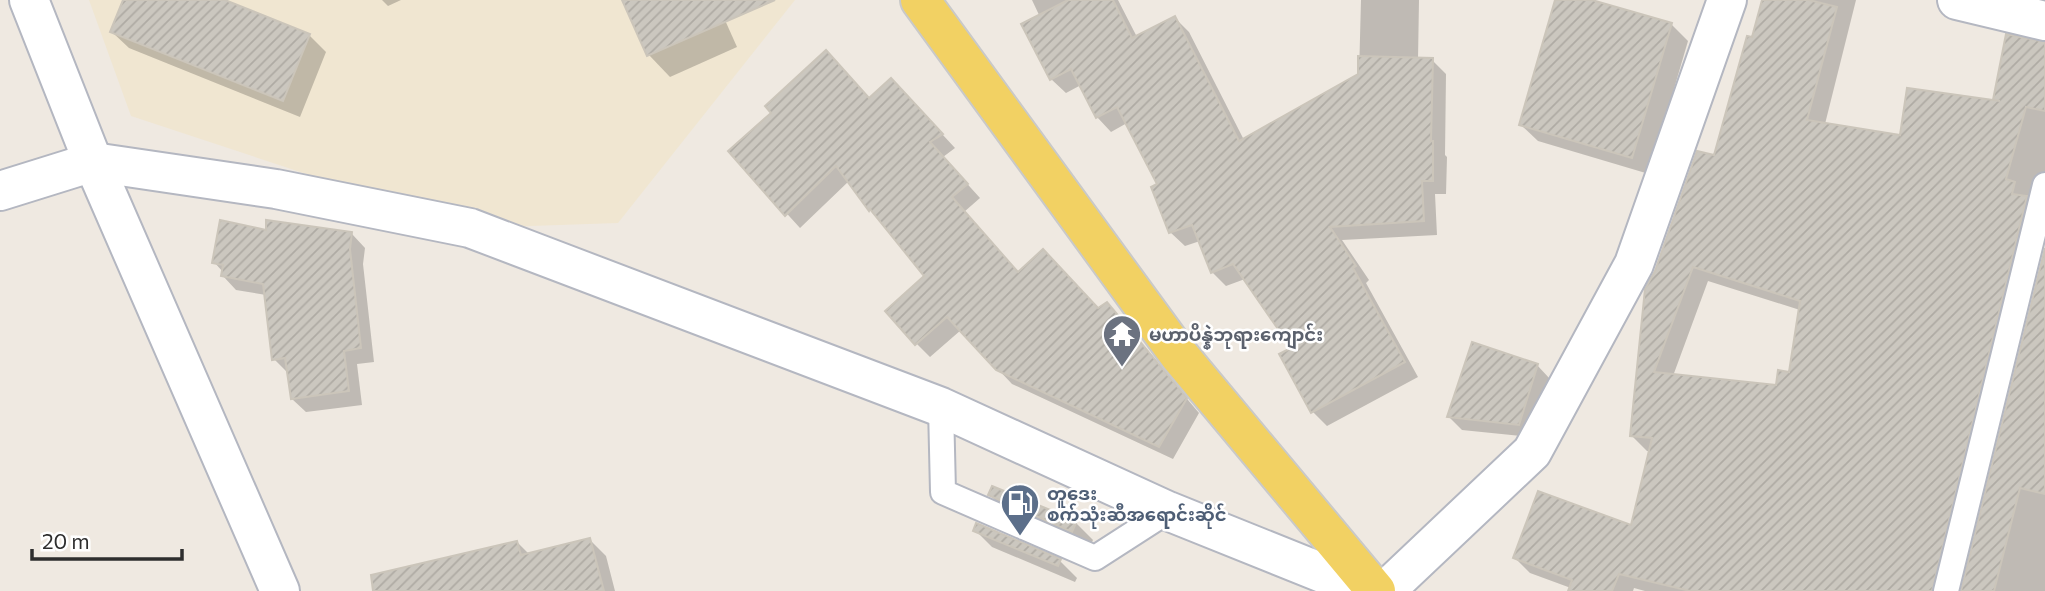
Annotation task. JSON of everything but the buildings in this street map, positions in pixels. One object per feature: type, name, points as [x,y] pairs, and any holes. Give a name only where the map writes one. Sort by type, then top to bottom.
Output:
[{"type":"main road","points":[[920,0],[1179,355],[1376,591]]},
{"type":"street","points":[[29,0],[93,162],[280,591]]},
{"type":"street","points":[[1385,591],[1532,452],[1634,264],[1727,0]]},
{"type":"street","points":[[1957,0],[2045,21]]},
{"type":"street","points":[[0,191],[93,162],[276,189],[470,228],[941,407],[1168,511],[1367,591]]},
{"type":"lane","points":[[1946,591],[2045,185]]},
{"type":"lane","points":[[941,407],[943,492],[1095,558],[1168,511]]},
{"type":"shaded area","points":[[89,0],[795,0],[618,223],[470,228],[131,116]]},
{"type":"place","name":"မဟာပိန္နဲဘုရားကျောင်း","points":[[1122,368]]},
{"type":"place","name":"တူဒေး စက်သုံးဆီအရောင်းဆိုင်","points":[[1020,537]]}]
